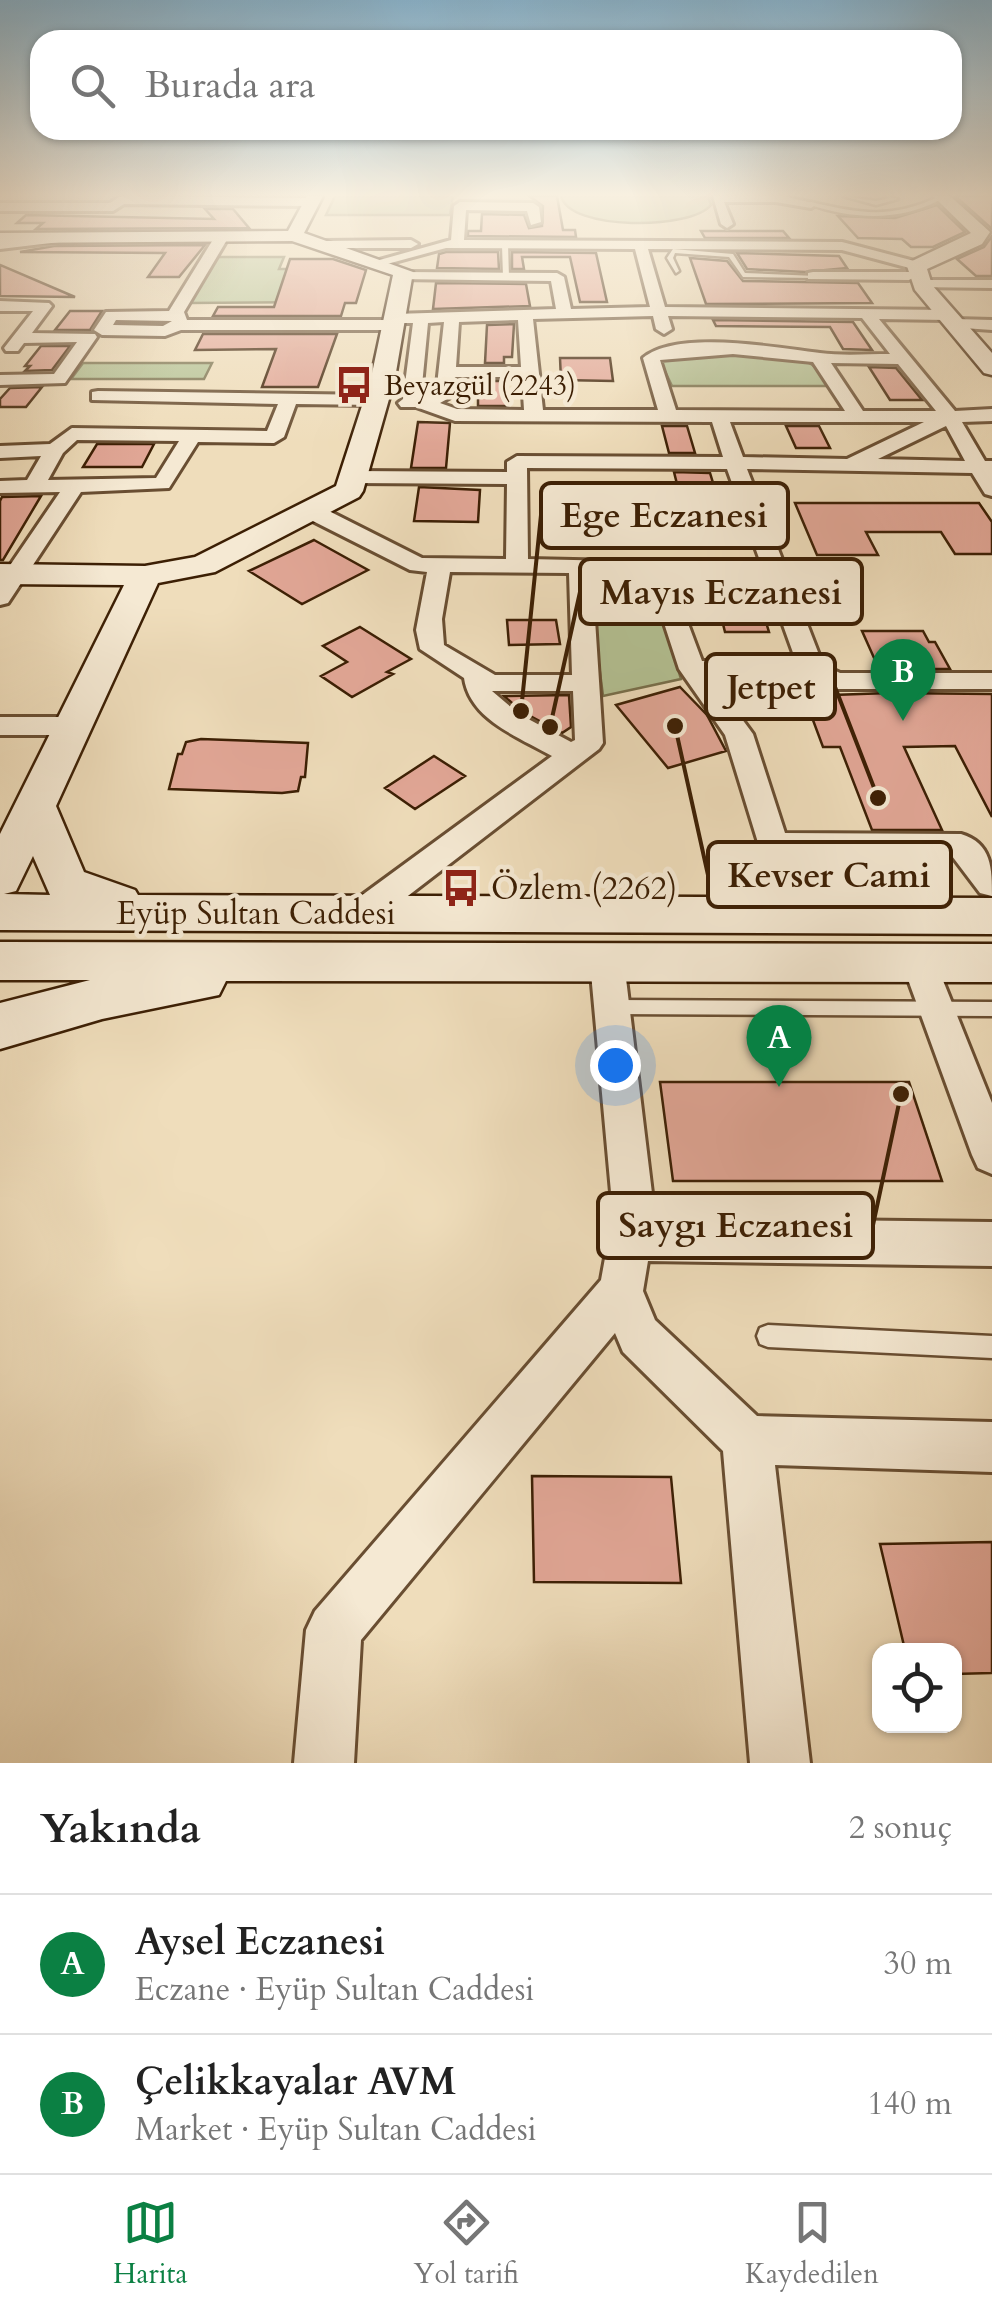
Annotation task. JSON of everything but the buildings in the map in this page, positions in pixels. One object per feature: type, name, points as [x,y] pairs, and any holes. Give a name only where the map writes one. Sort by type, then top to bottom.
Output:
[{"type":"street","points":[[202,278],[177,320],[297,325],[657,312],[868,314],[992,325]]},
{"type":"street","points":[[5,582],[145,576],[204,565],[349,491],[376,403],[394,322],[391,278]]},
{"type":"street","points":[[557,278],[564,313]]},
{"type":"street","points":[[649,278],[672,352]]},
{"type":"street","points":[[922,278],[992,368]]},
{"type":"street","points":[[940,278],[992,284]]},
{"type":"street","points":[[297,325],[306,303]]},
{"type":"street","points":[[0,306],[44,306],[0,366]]},
{"type":"street","points":[[526,314],[534,416]]},
{"type":"street","points":[[868,314],[950,417],[984,467],[992,490]]},
{"type":"street","points":[[98,396],[376,403],[440,398],[447,372],[452,317]]},
{"type":"street","points":[[415,402],[421,318]]},
{"type":"street","points":[[0,326],[23,332],[89,337],[60,379],[0,380]]},
{"type":"street","points":[[668,416],[651,358],[672,352],[782,350],[819,358],[904,359]]},
{"type":"street","points":[[819,358],[858,417]]},
{"type":"street","points":[[447,372],[530,372]]},
{"type":"street","points":[[34,484],[56,450],[72,434],[274,437],[289,398]]},
{"type":"street","points":[[415,402],[455,414],[534,416],[992,415]]},
{"type":"street","points":[[719,416],[812,669]]},
{"type":"street","points":[[850,464],[950,417]]},
{"type":"street","points":[[0,487],[162,484],[192,436]]},
{"type":"street","points":[[0,452],[56,450]]},
{"type":"street","points":[[517,566],[517,462],[984,467]]},
{"type":"street","points":[[353,477],[517,478]]},
{"type":"street","points":[[5,582],[34,552],[76,484]]},
{"type":"street","points":[[311,510],[418,565],[657,567],[692,669],[739,734],[795,916]]},
{"type":"street","points":[[439,565],[429,641],[433,649],[490,682],[586,683]]},
{"type":"street","points":[[362,914],[589,743],[580,566]]},
{"type":"street","points":[[0,880],[145,576]]},
{"type":"street","points":[[692,669],[812,669],[835,681],[992,682]]},
{"type":"street","points":[[476,674],[480,696],[509,720],[572,755]]},
{"type":"street","points":[[0,726],[71,726]]},
{"type":"street","points":[[0,842],[35,806]]},
{"type":"street","points":[[35,806],[66,883],[150,913]]},
{"type":"street","points":[[773,844],[961,845],[987,871]]},
{"type":"street","name":"Eyüp Sultan Caddesi","points":[[0,912],[992,916]]},
{"type":"street","name":"Eyüp Sultan Caddesi","points":[[0,961],[254,961],[609,984],[919,963],[992,964]]},
{"type":"street","points":[[0,1027],[102,998],[192,985],[254,961]]},
{"type":"street","points":[[919,963],[936,1009],[982,1101],[992,1155]]},
{"type":"street","points":[[324,1763],[334,1630],[621,1291],[634,1214],[609,984]]},
{"type":"street","points":[[630,1239],[992,1244]]},
{"type":"street","points":[[621,1291],[640,1336],[746,1440],[780,1763]]},
{"type":"street","points":[[746,1440],[992,1447]]},
{"type":"lane","points":[[609,984],[992,1010]]},
{"type":"lane","points":[[768,1336],[992,1347]]},
{"type":"green space","points":[[203,278],[331,278],[323,302],[189,303]]},
{"type":"green space","points":[[771,353],[806,361],[819,370],[830,386],[672,386],[660,361],[671,355]]},
{"type":"green space","points":[[83,363],[212,363],[204,379],[71,379]]},
{"type":"green space","points":[[643,576],[651,583],[681,679],[603,696],[588,579]]},
{"type":"place","name":"Beyazgül (2243)","points":[[354,385]]},
{"type":"place","name":"Ege Eczanesi","points":[[521,711]]},
{"type":"place","name":"Çelikkayalar AVM","points":[[903,721]]},
{"type":"place","name":"Kevser Cami","points":[[675,726]]},
{"type":"place","name":"Mayıs Eczanesi","points":[[550,727]]},
{"type":"place","name":"Jetpet","points":[[878,798]]},
{"type":"place","name":"Özlem (2262)","points":[[461,888]]},
{"type":"place","name":"Aysel Eczanesi","points":[[779,1087]]},
{"type":"place","name":"Saygı Eczanesi","points":[[901,1094]]}]
